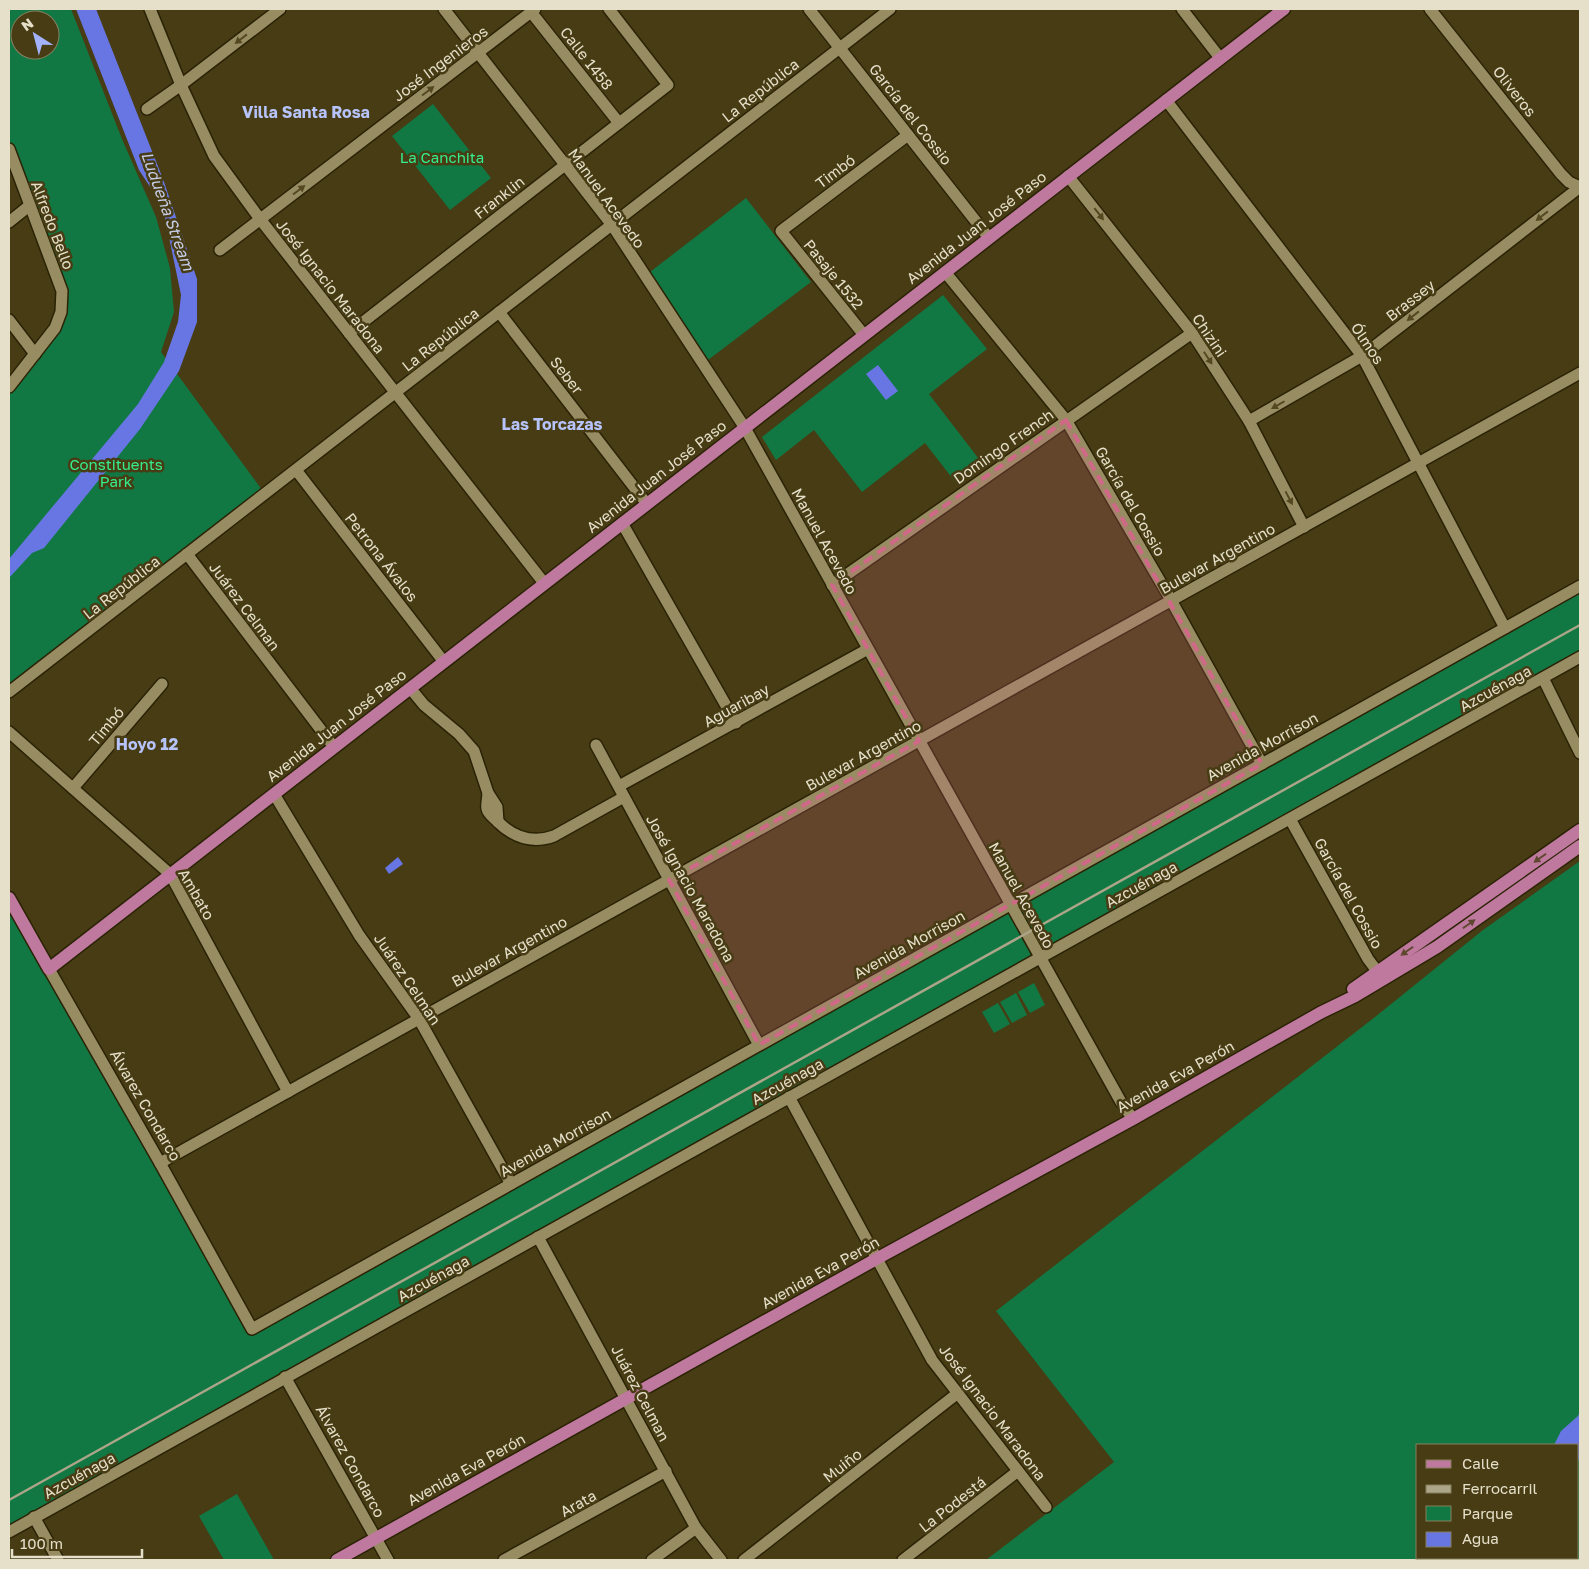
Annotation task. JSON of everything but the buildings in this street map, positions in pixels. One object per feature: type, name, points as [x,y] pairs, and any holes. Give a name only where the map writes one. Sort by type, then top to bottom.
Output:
[{"type":"main road","name":"Avenida Juan José Paso","points":[[48,969],[1284,9]]},
{"type":"main road","name":"Avenida Eva Perón","points":[[1381,976],[1580,830]]},
{"type":"main road","name":"Avenida Eva Perón","points":[[337,1560],[878,1258],[1133,1119],[1320,1013],[1381,976],[1437,947],[1580,846]]},
{"type":"main road","name":"Álvarez Condarco","points":[[9,898],[48,969]]},
{"type":"street","name":"José Ignacio Maradona","points":[[150,9],[181,85],[214,156],[260,219],[544,583]]},
{"type":"street","points":[[147,109],[280,9]]},
{"type":"street","name":"Manuel Acevedo","points":[[444,9],[612,225],[745,428],[1121,1102],[1133,1119]]},
{"type":"street","name":"Franklin","points":[[349,332],[668,84],[609,9]]},
{"type":"street","name":"García del Cossio","points":[[809,9],[988,238]]},
{"type":"street","name":"La República","points":[[9,692],[890,9]]},
{"type":"street","points":[[1182,9],[1220,58]]},
{"type":"street","name":"Oliveros","points":[[1430,9],[1561,174],[1569,182],[1580,187]]},
{"type":"street","name":"José Ingenieros","points":[[220,250],[533,10]]},
{"type":"street","name":"Calle 1458","points":[[533,10],[619,122]]},
{"type":"street","name":"Ólmos","points":[[1166,100],[1362,356],[1505,628]]},
{"type":"street","name":"Timbó","points":[[781,231],[908,135]]},
{"type":"street","name":"Alfredo Bello","points":[[9,149],[62,291],[61,312],[55,328],[35,354]]},
{"type":"street","name":"Chizini","points":[[1068,176],[1192,333],[1248,421],[1304,527]]},
{"type":"street","name":"Brassey","points":[[1248,421],[1362,356],[1580,187]]},
{"type":"street","points":[[9,222],[30,206]]},
{"type":"street","name":"Pasaje 1532","points":[[781,231],[864,335]]},
{"type":"street","name":"García del Cossio","points":[[945,272],[1066,420],[1171,600],[1262,764]]},
{"type":"street","name":"Seber","points":[[499,312],[647,504]]},
{"type":"street","points":[[9,320],[35,354],[9,387]]},
{"type":"street","name":"Domingo French","points":[[832,584],[1192,333]]},
{"type":"street","name":"Bulevar Argentino","points":[[160,1163],[1580,373]]},
{"type":"street","name":"Petrona Ávalos","points":[[296,470],[444,662]]},
{"type":"street","points":[[622,523],[736,723]]},
{"type":"street","name":"Juárez Celman","points":[[188,554],[334,747]]},
{"type":"street","name":"Avenida Morrison","points":[[252,1329],[1580,586]]},
{"type":"street","name":"Aguaribay","points":[[618,786],[868,649]]},
{"type":"street","name":"Azcuénaga","points":[[9,1532],[1580,658]]},
{"type":"street","points":[[1543,678],[1580,752]]},
{"type":"street","name":"Timbó","points":[[74,788],[162,684]]},
{"type":"street","points":[[410,688],[424,705],[468,743],[474,751],[488,793],[486,807],[491,816],[509,832],[534,840],[543,840],[554,836],[624,797]]},
{"type":"street","name":"Ambato","points":[[9,732],[170,874],[288,1092]]},
{"type":"street","name":"José Ignacio Maradona","points":[[596,745],[759,1045]]},
{"type":"street","name":"Juárez Celman","points":[[274,794],[359,934],[419,1019],[511,1184]]},
{"type":"street","name":"García del Cossio","points":[[1290,819],[1368,959],[1381,976]]},
{"type":"street","name":"Álvarez Condarco","points":[[48,969],[160,1163],[252,1329]]},
{"type":"street","name":"José Ignacio Maradona","points":[[789,1097],[932,1360],[1046,1506]]},
{"type":"street","name":"Juárez Celman","points":[[538,1237],[696,1528],[721,1560]]},
{"type":"street","name":"Álvarez Condarco","points":[[285,1377],[388,1560]]},
{"type":"street","name":"Muiño","points":[[744,1560],[958,1393]]},
{"type":"street","name":"Arata","points":[[504,1560],[666,1471]]},
{"type":"street","name":"La Podestá","points":[[903,1560],[1018,1471]]},
{"type":"street","points":[[34,1517],[58,1560]]},
{"type":"street","points":[[652,1560],[696,1528]]},
{"type":"highlighted area","points":[[1066,420],[1262,764],[759,1045],[669,880],[919,741],[832,585]]},
{"type":"green space","name":"Constituents Park","points":[[9,9],[71,9],[122,139],[156,217],[170,268],[174,312],[161,352],[265,494],[9,692],[9,387],[55,328],[62,291],[9,149]]},
{"type":"green space","name":"La Canchita","points":[[433,104],[491,178],[450,210],[392,136]]},
{"type":"green space","points":[[746,198],[811,282],[708,360],[650,272]]},
{"type":"green space","points":[[943,295],[987,349],[929,394],[982,463],[956,483],[925,443],[862,492],[814,430],[776,460],[762,437]]},
{"type":"green space","points":[[1580,586],[1580,657],[9,1532],[9,898],[251,1329]]},
{"type":"green space","points":[[1580,861],[1580,1560],[986,1560],[1114,1462],[996,1311],[1375,1017],[1483,930]]},
{"type":"green space","points":[[1034,983],[1045,1005],[1030,1013],[1018,992]]},
{"type":"green space","points":[[1016,993],[1027,1015],[1012,1023],[1000,1002]]},
{"type":"green space","points":[[998,1003],[1010,1024],[994,1033],[982,1012]]},
{"type":"green space","points":[[237,1494],[274,1560],[224,1560],[199,1516]]},
{"type":"water","name":"Ludueña Stream","points":[[76,9],[96,9],[163,179],[197,279],[197,322],[179,371],[140,429],[44,548],[32,553],[9,578],[9,559],[138,404],[164,362],[178,322],[181,295],[165,218],[156,196],[139,170]]},
{"type":"water","points":[[878,365],[898,391],[886,400],[866,374]]},
{"type":"water","points":[[398,857],[403,864],[389,874],[385,868]]},
{"type":"water","points":[[1580,1411],[1579,1459],[1579,1444],[1554,1444],[1561,1431],[1578,1416]]},
{"type":"railway","points":[[9,1500],[1580,625]]},
{"type":"district","name":"Villa Santa Rosa","points":[[306,112]]},
{"type":"district","name":"Las Torcazas","points":[[552,424]]},
{"type":"district","name":"Hoyo 12","points":[[147,744]]}]
